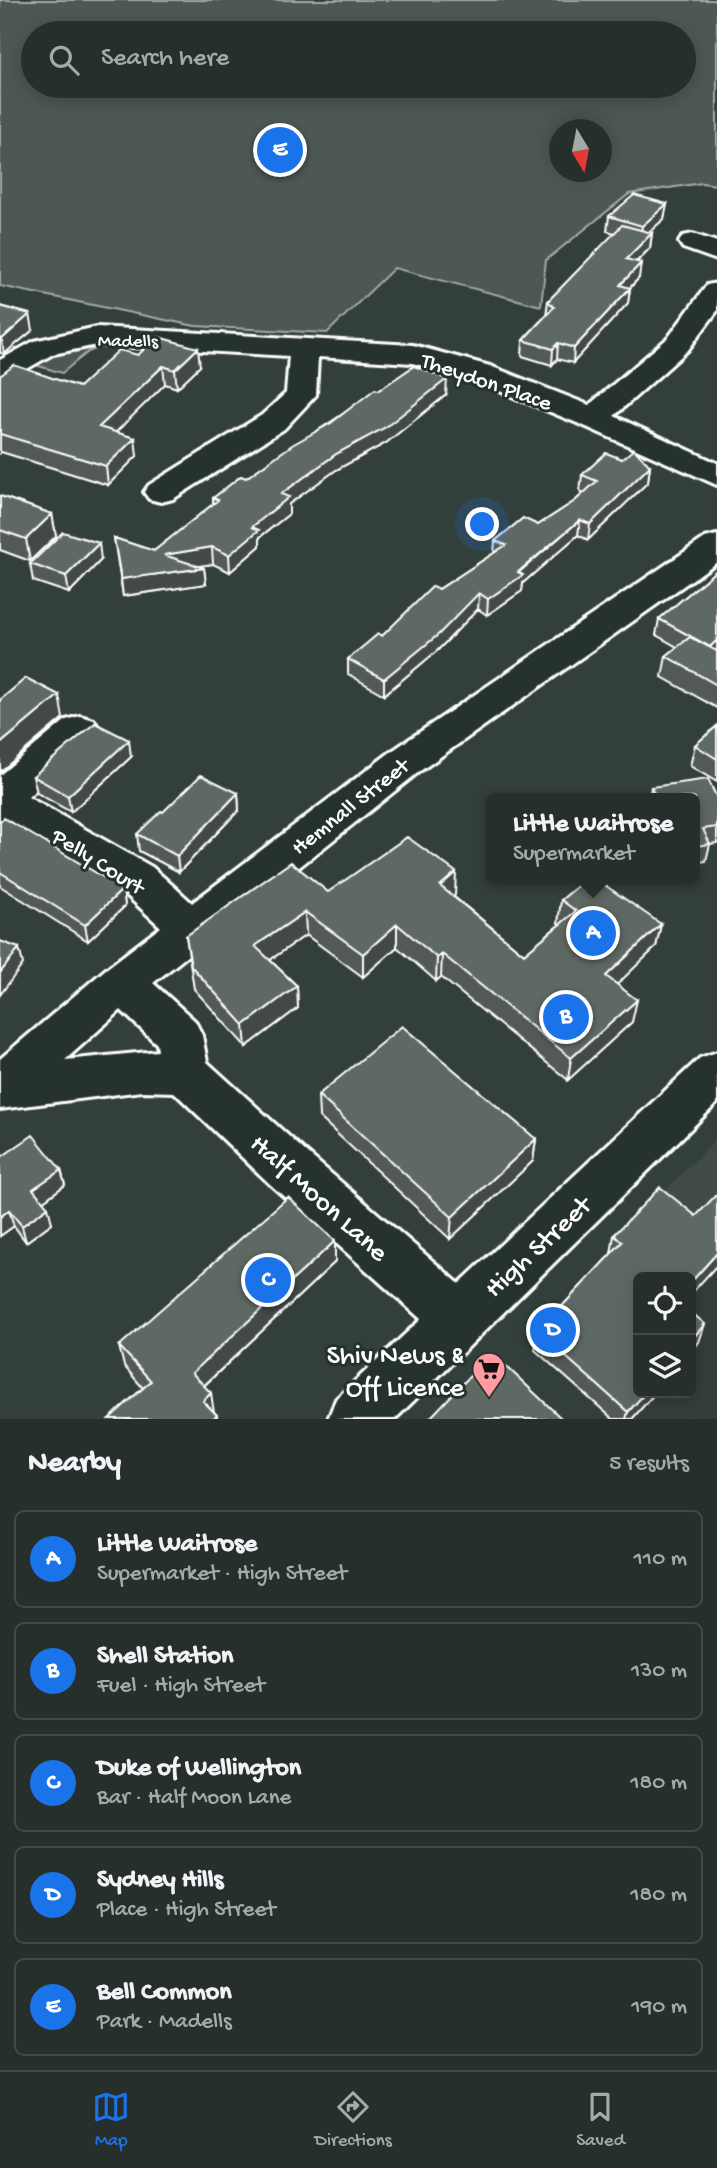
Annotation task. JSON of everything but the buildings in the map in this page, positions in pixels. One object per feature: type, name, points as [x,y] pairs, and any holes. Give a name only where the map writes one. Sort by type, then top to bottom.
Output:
[{"type":"street","points":[[593,418],[678,344],[711,303],[717,291]]},
{"type":"street","name":"Madells","points":[[0,372],[44,347],[97,336],[304,347]]},
{"type":"street","points":[[161,492],[273,422],[301,395],[304,347]]},
{"type":"street","name":"Theydon Place","points":[[304,347],[413,354],[479,372],[593,418],[717,475]]},
{"type":"street","name":"Hemnall Street","points":[[0,1088],[122,982],[405,761],[717,546]]},
{"type":"street","name":"Pelly Court","points":[[80,730],[0,799],[137,879],[191,928]]},
{"type":"street","points":[[0,1088],[142,1071],[185,1072],[180,1035],[122,982]]},
{"type":"street","name":"Half Moon Lane","points":[[185,1072],[288,1168],[459,1318]]},
{"type":"street","name":"High Street","points":[[356,1419],[717,1072]]},
{"type":"shaded area","points":[[0,0],[717,0],[717,185],[702,183],[629,194],[546,260],[541,306],[394,268],[327,333],[195,326],[0,286]]},
{"type":"shaded area","points":[[101,347],[88,352],[62,373],[32,364],[47,357]]},
{"type":"shaded area","points":[[717,1138],[717,1247],[657,1199]]},
{"type":"place","name":"Bell Common","points":[[280,150]]},
{"type":"place","name":"Little Waitrose","points":[[593,933]]},
{"type":"place","name":"Shell Station","points":[[566,1017]]},
{"type":"place","name":"Duke of Wellington","points":[[268,1280]]},
{"type":"place","name":"Sydney Hills","points":[[553,1330]]},
{"type":"place","name":"Shiv News & Off Licence","points":[[489,1399]]}]
